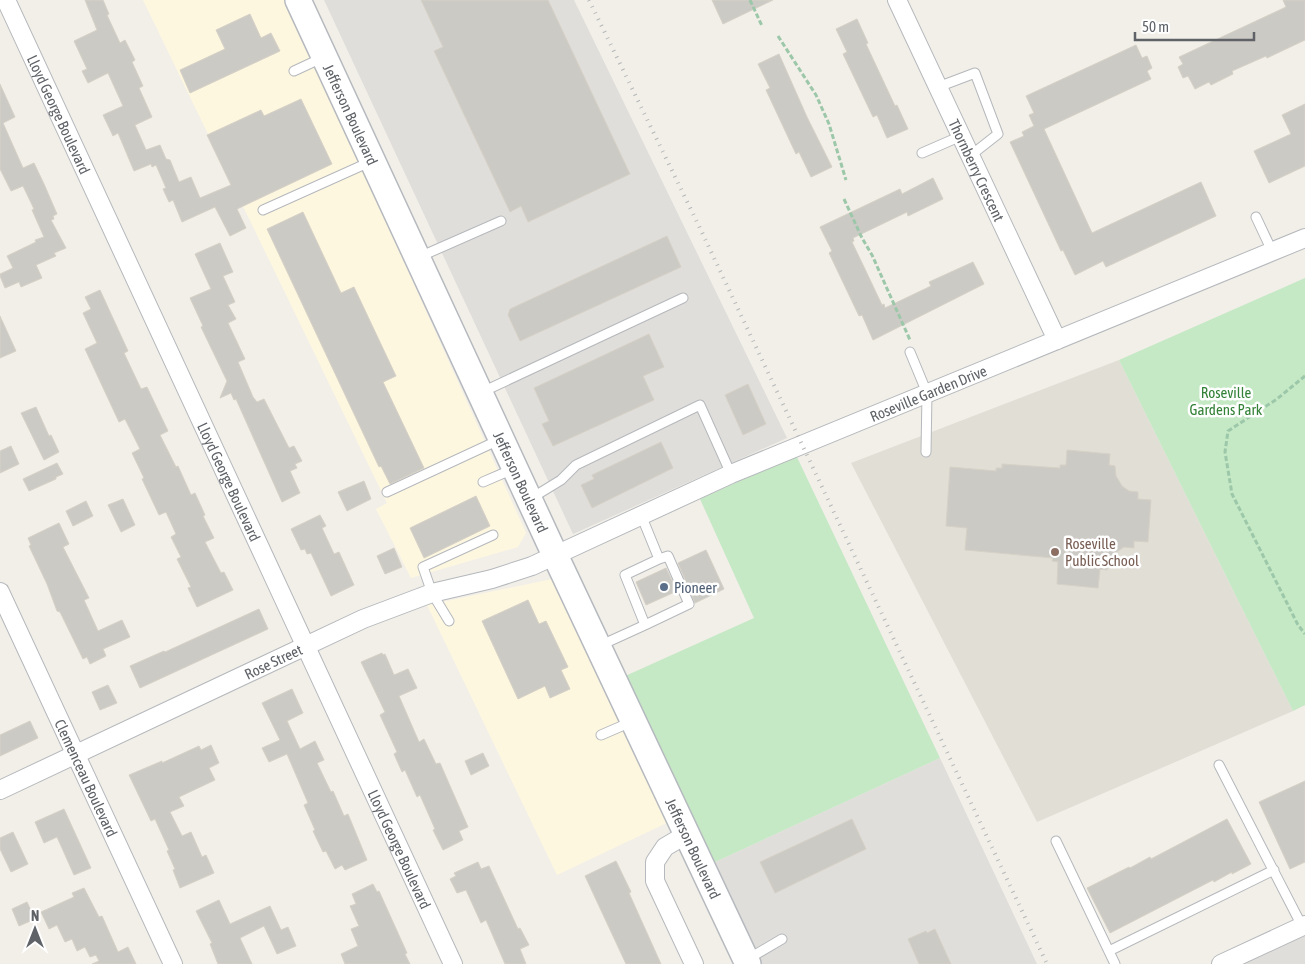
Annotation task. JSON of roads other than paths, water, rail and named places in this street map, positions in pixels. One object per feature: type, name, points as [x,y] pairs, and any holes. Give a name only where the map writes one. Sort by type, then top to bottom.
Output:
[{"type":"street","name":"Lloyd George Boulevard","points":[[6,0],[453,964]]},
{"type":"street","name":"Jefferson Boulevard","points":[[298,0],[555,555],[747,962]]},
{"type":"street","name":"Thornberry Crescent","points":[[897,0],[1057,340]]},
{"type":"street","name":"Roseville Garden Drive","points":[[555,555],[731,474],[1305,238]]},
{"type":"street","name":"Rose Street","points":[[0,790],[363,619],[432,593],[492,579],[532,566],[555,555]]},
{"type":"street","name":"Clemenceau Boulevard","points":[[0,592],[173,964]]},
{"type":"street","points":[[686,834],[665,847],[654,862],[655,881],[694,964]]},
{"type":"street","points":[[1221,964],[1304,925]]},
{"type":"lane","points":[[294,70],[324,56]]},
{"type":"lane","points":[[938,87],[975,73],[998,134],[970,156]]},
{"type":"lane","points":[[922,153],[961,136]]},
{"type":"lane","points":[[263,210],[372,161]]},
{"type":"lane","points":[[1256,217],[1272,252]]},
{"type":"lane","points":[[417,258],[501,221]]},
{"type":"lane","points":[[480,393],[683,298]]},
{"type":"lane","points":[[910,352],[928,393],[926,452]]},
{"type":"lane","points":[[530,500],[561,480],[576,465],[700,405],[731,474]]},
{"type":"lane","points":[[387,492],[501,439]]},
{"type":"lane","points":[[483,482],[515,468]]},
{"type":"lane","points":[[641,515],[659,559]]},
{"type":"lane","points":[[449,621],[432,593],[423,567],[493,535]]},
{"type":"lane","points":[[598,647],[645,626],[689,604],[668,556],[625,575],[645,626]]},
{"type":"lane","points":[[600,735],[633,720]]},
{"type":"lane","points":[[1220,765],[1304,925]]},
{"type":"lane","points":[[1056,841],[1115,964]]},
{"type":"lane","points":[[1109,951],[1274,870]]},
{"type":"lane","points":[[747,962],[782,939]]},
{"type":"railway","points":[[589,0],[698,224],[1047,964]]},
{"type":"place","name":"Roseville Public School","points":[[1055,552]]},
{"type":"place","name":"Pioneer","points":[[664,587]]},
{"type":"park label","name":"Roseville Gardens Park","points":[[1226,400]]}]
